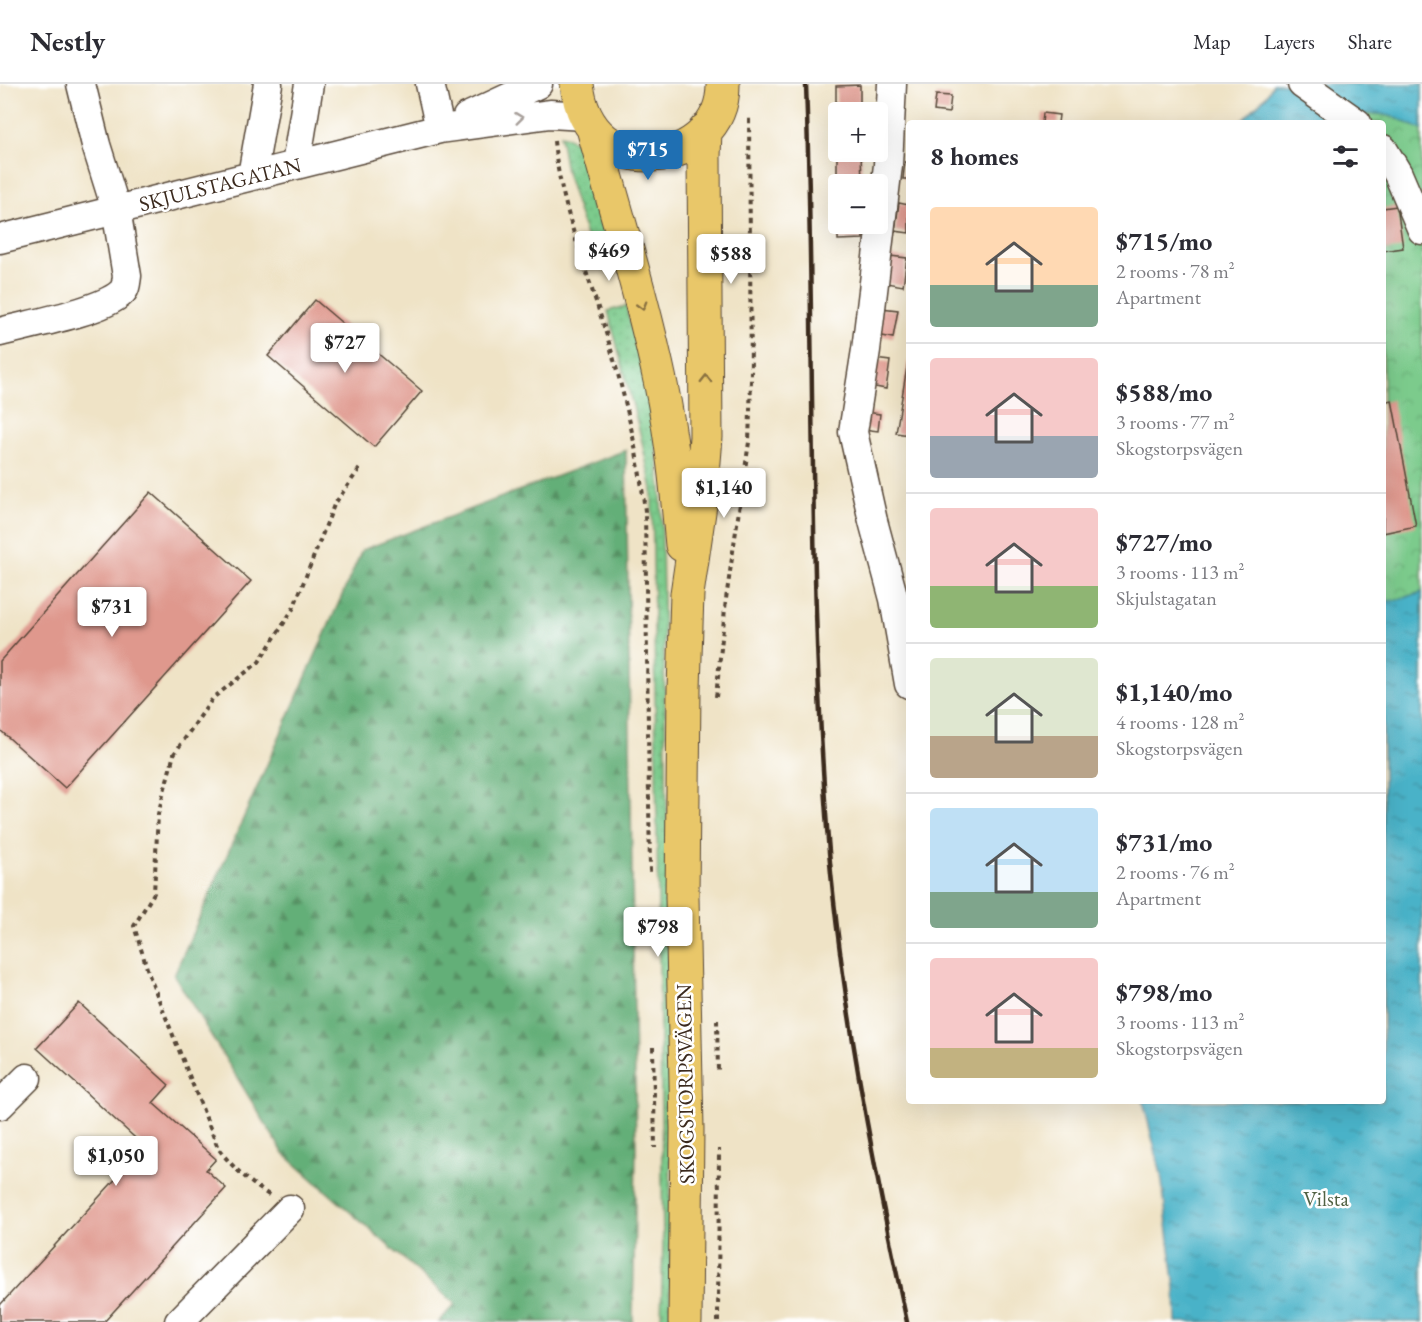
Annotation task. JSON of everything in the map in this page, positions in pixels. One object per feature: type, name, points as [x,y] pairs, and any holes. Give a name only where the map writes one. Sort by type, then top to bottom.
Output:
[{"type":"main road","name":"SKOGSTORPSVÄGEN","points":[[577,84],[581,106],[589,122],[650,336],[662,387],[675,474],[687,594],[682,886],[687,1129],[685,1322]]},
{"type":"main road","points":[[589,122],[601,137],[622,151],[650,155],[676,150],[698,138],[705,130],[719,106],[723,84]]},
{"type":"main road","name":"SKOGSTORPSVÄGEN","points":[[687,594],[701,498],[706,437],[705,130]]},
{"type":"street","points":[[0,332],[84,310],[102,304],[123,292],[127,276],[116,209],[96,145],[81,84]]},
{"type":"street","points":[[252,176],[268,84]]},
{"type":"street","points":[[296,165],[309,84]]},
{"type":"street","points":[[430,84],[440,129]]},
{"type":"street","name":"SKJULSTAGATAN","points":[[440,129],[538,84]]},
{"type":"street","points":[[892,84],[888,165],[866,350],[853,432],[894,599],[906,667]]},
{"type":"street","points":[[1302,84],[1353,120]]},
{"type":"street","name":"SKJULSTAGATAN","points":[[0,239],[440,129],[550,114],[589,122]]},
{"type":"street","points":[[1386,155],[1422,230]]},
{"type":"street","points":[[0,1106],[27,1078]]},
{"type":"street","points":[[179,1322],[290,1209]]},
{"type":"path","points":[[716,699],[726,599],[749,442],[751,380],[748,107]]},
{"type":"path","points":[[553,130],[556,165],[622,388],[640,468],[645,511],[651,882]]},
{"type":"path","points":[[290,1209],[255,1186],[231,1166],[218,1148],[149,975],[134,926],[154,893],[158,814],[174,754],[213,698],[259,662],[293,609],[334,505],[360,468]]},
{"type":"path","points":[[716,1013],[718,1080]]},
{"type":"path","points":[[653,1038],[655,1157]]},
{"type":"path","points":[[718,1322],[719,1147]]},
{"type":"green space","points":[[1422,84],[1422,1322],[1384,1104],[1386,1104],[1386,120],[1323,120]]},
{"type":"green space","points":[[560,135],[579,144],[585,157],[606,239],[589,245],[566,172]]},
{"type":"green space","points":[[626,306],[651,402],[661,488],[671,1042],[670,1322],[661,1322],[663,1242],[652,489],[608,311]]},
{"type":"green space","points":[[626,450],[636,1151],[633,1322],[439,1322],[455,1304],[284,1154],[174,975],[362,550]]},
{"type":"water","points":[[1273,84],[1422,84],[1422,130],[1382,114],[1367,114],[1364,120],[1243,120],[1266,96]]},
{"type":"water","name":"Vilsta","points":[[1422,592],[1422,1322],[1176,1322],[1175,1289],[1161,1174],[1144,1104],[1386,1104],[1386,601],[1397,600]]},
{"type":"building","points":[[860,85],[860,102],[836,102],[836,86]]},
{"type":"building","points":[[936,95],[951,96],[949,113],[934,111]]},
{"type":"building","points":[[1043,113],[1059,115],[1058,120],[1042,120]]},
{"type":"building","points":[[837,162],[861,162],[862,174],[837,174]]},
{"type":"building","points":[[905,162],[906,162],[906,179],[903,179]]},
{"type":"building","points":[[899,203],[906,204],[906,233],[895,231]]},
{"type":"building","points":[[1397,206],[1403,248],[1386,251],[1386,208]]},
{"type":"building","points":[[838,234],[863,234],[863,239],[838,240]]},
{"type":"building","points":[[890,256],[906,258],[903,286],[886,283]]},
{"type":"building","points":[[315,300],[422,391],[374,447],[268,356]]},
{"type":"building","points":[[881,308],[898,310],[893,338],[877,335]]},
{"type":"building","points":[[874,359],[890,361],[886,389],[870,386]]},
{"type":"building","points":[[906,373],[906,435],[896,433]]},
{"type":"building","points":[[1392,400],[1416,526],[1386,532],[1386,401]]},
{"type":"building","points":[[865,412],[880,414],[878,431],[863,429]]},
{"type":"building","points":[[151,492],[251,581],[65,788],[0,730],[0,661]]},
{"type":"building","points":[[79,1003],[169,1085],[153,1103],[216,1159],[206,1170],[226,1188],[104,1322],[0,1322],[0,1305],[145,1147],[37,1048]]},
{"type":"railway","points":[[806,84],[814,549],[827,828],[840,952],[859,1076],[907,1322]]}]
